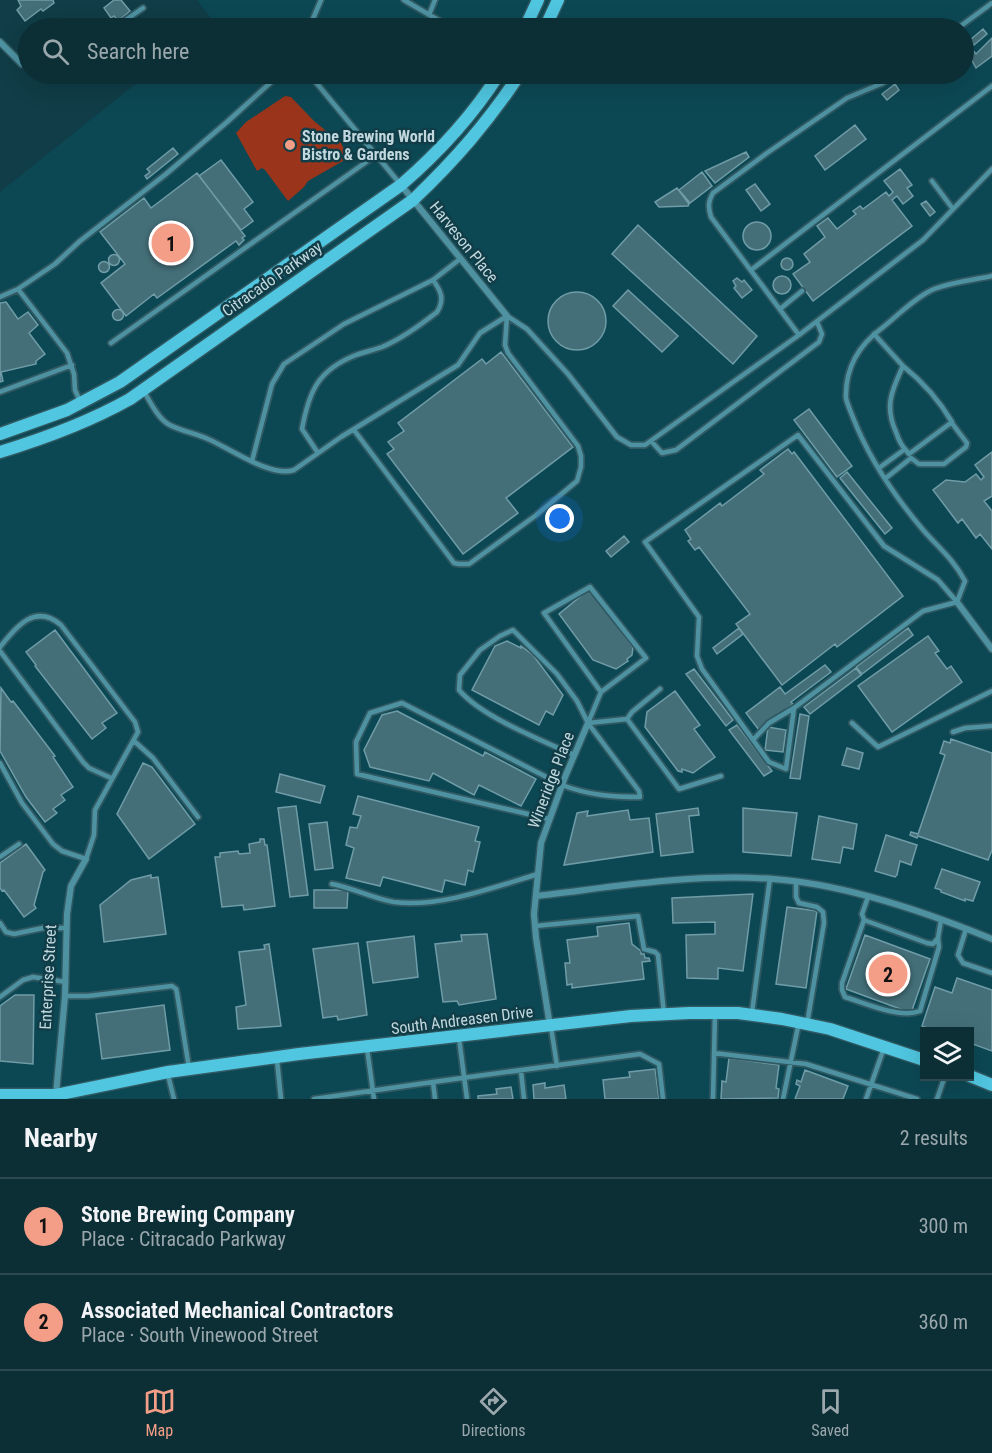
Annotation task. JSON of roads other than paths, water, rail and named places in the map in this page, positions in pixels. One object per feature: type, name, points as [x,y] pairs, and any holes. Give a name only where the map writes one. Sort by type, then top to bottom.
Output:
[{"type":"main road","points":[[530,18],[538,0]]},
{"type":"main road","points":[[550,18],[558,0]]},
{"type":"main road","name":"Citracado Parkway","points":[[0,434],[81,404],[120,382],[401,185],[442,146],[492,84]]},
{"type":"main road","name":"Citracado Parkway","points":[[0,452],[73,427],[126,401],[413,200],[475,136],[513,84]]},
{"type":"main road","name":"South Andreasen Drive","points":[[0,1095],[56,1097],[189,1069],[459,1035],[664,1014],[752,1015],[803,1023],[885,1045],[920,1058]]},
{"type":"main road","points":[[974,1078],[992,1084]]},
{"type":"street","points":[[0,42],[18,57]]},
{"type":"street","name":"Harveson Place","points":[[401,185],[507,316]]},
{"type":"street","points":[[957,602],[992,649]]},
{"type":"street","name":"Wineridge Place","points":[[550,1026],[535,926],[541,843],[588,723]]},
{"type":"street","name":"Enterprise Street","points":[[56,1097],[66,982],[67,928],[71,886],[86,859]]},
{"type":"street","points":[[536,896],[658,881],[770,879],[828,887],[868,897],[901,906],[992,939]]},
{"type":"lane","points":[[313,18],[321,0]]},
{"type":"lane","points":[[404,0],[434,18]]},
{"type":"lane","points":[[429,15],[435,0]]},
{"type":"lane","points":[[972,18],[992,3]]},
{"type":"lane","points":[[129,18],[143,8]]},
{"type":"lane","points":[[0,297],[18,289],[55,264],[166,174],[269,84]]},
{"type":"lane","points":[[317,84],[401,185]]},
{"type":"lane","points":[[799,335],[711,217],[708,208],[709,200],[713,193],[847,98],[881,84]]},
{"type":"lane","points":[[751,270],[992,86]]},
{"type":"lane","points":[[111,343],[376,155]]},
{"type":"lane","points":[[507,316],[527,329],[568,374],[617,437],[631,445],[639,446],[652,442],[817,322],[923,240],[992,169]]},
{"type":"lane","points":[[932,181],[953,209]]},
{"type":"lane","points":[[252,461],[272,384],[284,364],[354,318],[433,280],[460,258]]},
{"type":"lane","points":[[957,602],[965,581],[955,562],[924,531],[885,478],[860,438],[846,399],[849,373],[857,352],[874,334],[932,290],[992,276]]},
{"type":"lane","points":[[318,453],[302,429],[320,377],[345,359],[388,344],[437,312],[442,296],[433,280]]},
{"type":"lane","points":[[18,289],[68,353],[75,390],[81,404]]},
{"type":"lane","points":[[780,309],[802,291]]},
{"type":"lane","points":[[143,390],[169,424],[206,438],[252,461],[287,473],[458,365],[480,333],[507,316]]},
{"type":"lane","points":[[354,430],[454,562],[469,564],[535,516],[577,481],[581,456],[578,446],[508,353],[505,345],[507,316]]},
{"type":"lane","points":[[652,442],[663,453],[675,450],[819,342],[822,334],[817,322]]},
{"type":"lane","points":[[874,334],[903,366],[922,381],[967,442],[966,447],[944,464],[919,464],[908,454],[893,424],[889,411],[892,389],[903,366]]},
{"type":"lane","points":[[0,392],[38,380],[72,365]]},
{"type":"lane","points":[[885,478],[908,454],[951,422]]},
{"type":"lane","points":[[794,708],[786,769],[769,762],[702,669],[697,656],[699,617],[645,542],[798,435],[884,546],[938,580],[957,602]]},
{"type":"lane","points":[[879,468],[908,454]]},
{"type":"lane","points":[[588,723],[601,692],[646,658],[590,587],[544,613],[601,692]]},
{"type":"lane","points":[[753,740],[769,723],[794,708],[923,611],[957,602]]},
{"type":"lane","points":[[0,763],[22,803],[53,844],[62,851],[86,859],[94,835],[95,810],[138,732],[135,722],[61,625],[53,618],[44,615],[34,615],[20,626],[0,649],[83,762],[89,768],[111,778]]},
{"type":"lane","points":[[549,819],[357,774],[357,742],[370,713],[402,703],[562,785],[580,792],[603,796],[640,797],[639,791],[588,723],[577,701],[557,674],[513,630],[480,650],[460,675],[459,690],[470,702],[528,734],[574,755]]},
{"type":"lane","points":[[588,723],[627,719],[632,712],[660,689]]},
{"type":"lane","points":[[852,723],[878,747],[992,691]]},
{"type":"lane","points":[[627,719],[679,789],[721,776]]},
{"type":"lane","points":[[953,732],[964,728],[992,726]]},
{"type":"lane","points":[[134,741],[153,758],[198,817]]},
{"type":"lane","points":[[0,857],[19,844]]},
{"type":"lane","points":[[332,884],[394,902],[439,901],[538,874]]},
{"type":"lane","points":[[752,1015],[770,879]]},
{"type":"lane","points":[[783,1099],[790,1061],[803,1023],[824,923],[823,912],[817,907],[799,903],[796,897],[796,882]]},
{"type":"lane","points":[[868,897],[862,914],[864,920],[842,983],[845,998],[907,1014],[920,1011],[939,947],[941,920]]},
{"type":"lane","points":[[535,926],[638,916],[644,949],[658,955],[664,1014]]},
{"type":"lane","points":[[864,920],[927,943],[933,944],[938,938]]},
{"type":"lane","points":[[0,923],[6,932],[14,934],[42,928],[67,928]]},
{"type":"lane","points":[[966,929],[958,955],[959,960],[992,973]]},
{"type":"lane","points":[[0,997],[33,977],[66,982]]},
{"type":"lane","points":[[65,996],[88,996],[172,987],[176,989],[189,1069]]},
{"type":"lane","points":[[712,1099],[715,1013]]},
{"type":"lane","points":[[550,1026],[557,1066]]},
{"type":"lane","points":[[459,1035],[467,1099]]},
{"type":"lane","points":[[866,1099],[885,1045]]},
{"type":"lane","points":[[367,1048],[374,1099]]},
{"type":"lane","points":[[714,1053],[790,1061],[871,1083],[917,1099]]},
{"type":"lane","points":[[314,1099],[640,1054],[659,1064],[663,1099]]},
{"type":"lane","points":[[277,1057],[281,1099]]},
{"type":"lane","points":[[521,1071],[524,1099]]},
{"type":"lane","points":[[168,1072],[174,1099]]},
{"type":"lane","points":[[937,1099],[944,1081]]},
{"type":"lane","points":[[433,1082],[435,1099]]},
{"type":"place","name":"Stone Brewing World Bistro & Gardens","points":[[290,145]]},
{"type":"place","name":"Stone Brewing Company","points":[[171,243]]},
{"type":"place","name":"Associated Mechanical Contractors","points":[[888,974]]}]
